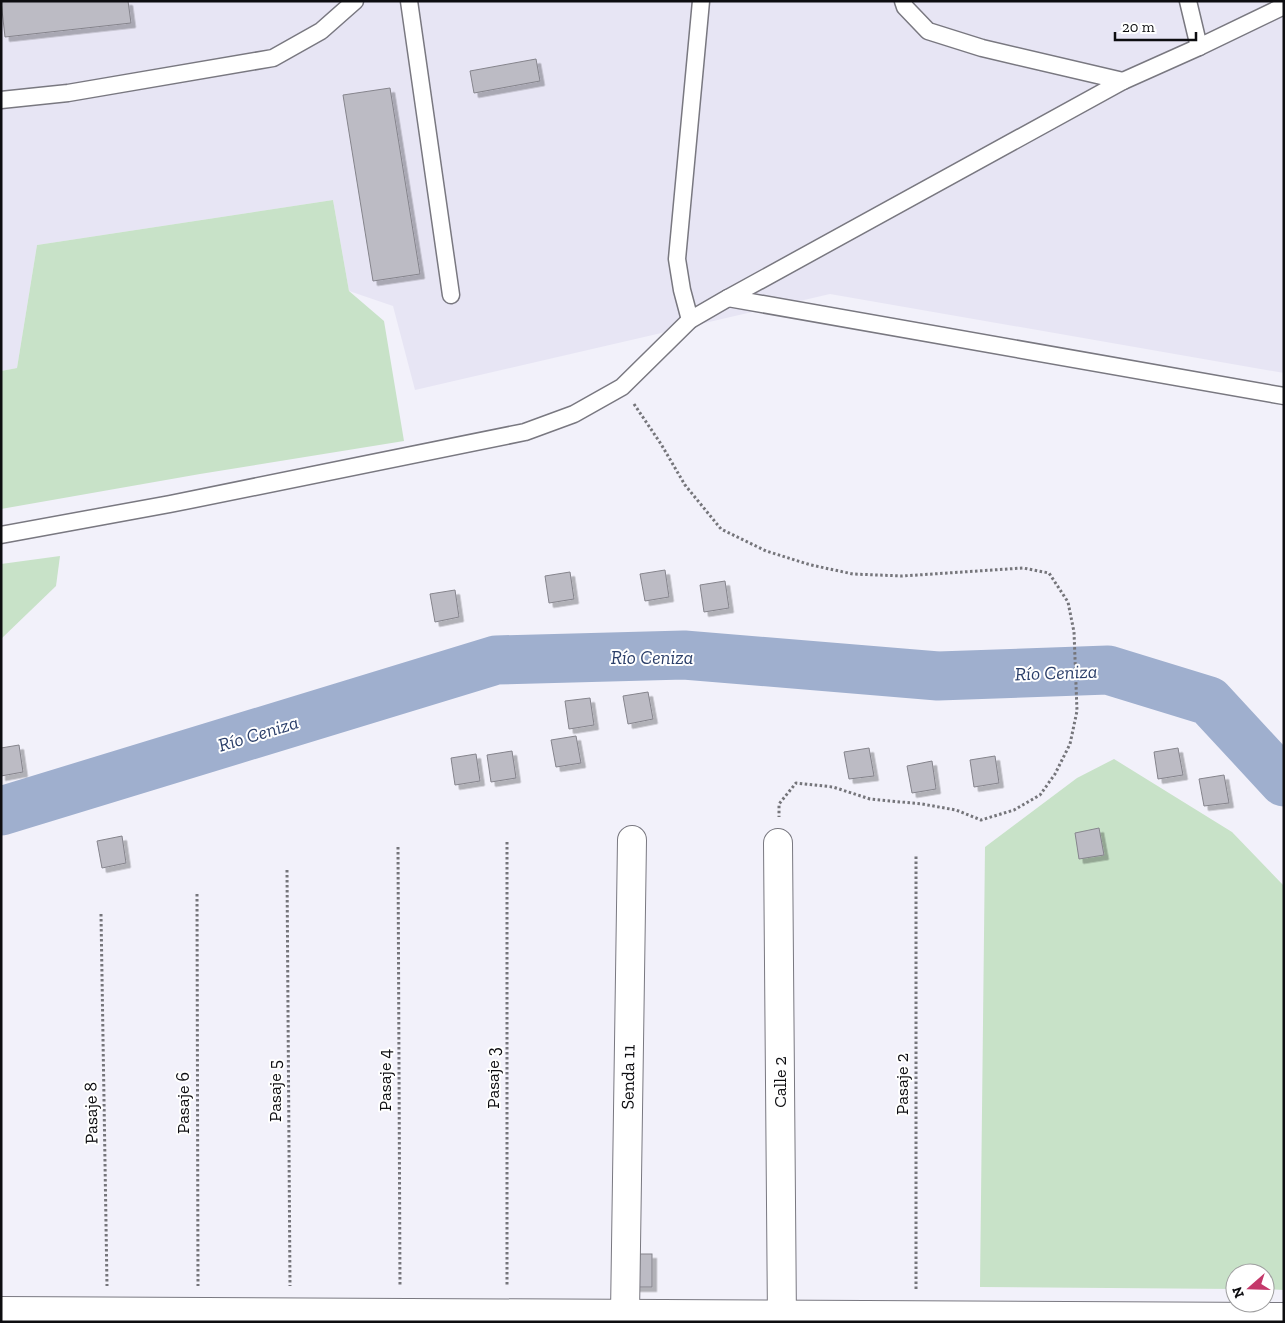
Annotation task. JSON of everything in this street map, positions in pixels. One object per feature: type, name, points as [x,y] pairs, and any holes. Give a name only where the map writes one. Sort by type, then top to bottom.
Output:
[{"type":"street","name":"Senda 11","points":[[625,1314],[632,840]]},
{"type":"street","name":"Calle 2","points":[[778,843],[782,1318]]},
{"type":"street","points":[[1,1311],[198,1312],[305,1315],[400,1313],[625,1314],[782,1318],[916,1315],[952,1318],[1096,1319],[1284,1316]]},
{"type":"lane","points":[[1,100],[68,93],[273,58],[321,31],[355,1]]},
{"type":"lane","points":[[409,1],[451,295]]},
{"type":"lane","points":[[690,320],[682,290],[677,259],[701,1]]},
{"type":"lane","points":[[903,1],[905,7],[928,31],[982,48],[1123,81]]},
{"type":"lane","points":[[1188,1],[1199,47]]},
{"type":"lane","points":[[1,535],[180,502],[525,432],[574,414],[622,387],[690,320],[728,298],[1123,81],[1284,6]]},
{"type":"lane","points":[[728,298],[1284,396]]},
{"type":"path","points":[[622,387],[662,444],[685,485],[721,529],[766,551],[811,565],[853,574],[902,576],[1023,568],[1049,573],[1068,602],[1074,632],[1077,711],[1070,744],[1055,774],[1040,795],[1014,810],[981,820],[956,810],[922,804],[870,799],[833,787],[796,783],[779,804],[778,843]]},
{"type":"path","name":"Pasaje 3","points":[[507,842],[507,1313]]},
{"type":"path","name":"Pasaje 4","points":[[398,847],[400,1313]]},
{"type":"path","name":"Pasaje 2","points":[[916,854],[916,1315]]},
{"type":"path","name":"Pasaje 5","points":[[286,870],[305,1315]]},
{"type":"path","name":"Pasaje 6","points":[[197,894],[198,1312]]},
{"type":"path","name":"Pasaje 8","points":[[102,914],[108,1311]]},
{"type":"shaded area","points":[[1,1],[1284,1],[1284,373],[830,294],[415,390],[393,306],[349,291],[333,200],[37,245],[17,368],[1,371]]},
{"type":"green space","points":[[333,200],[349,291],[384,321],[404,441],[1,509],[1,371],[17,368],[37,245]]},
{"type":"green space","points":[[60,556],[56,586],[1,639],[1,564]]},
{"type":"green space","points":[[1114,759],[1232,832],[1284,886],[1284,1290],[1275,1290],[1275,1263],[1225,1263],[1225,1289],[980,1287],[985,847],[1077,778]]},
{"type":"building","points":[[1,1],[128,1],[131,23],[5,37]]},
{"type":"building","points":[[536,59],[540,81],[474,93],[470,71]]},
{"type":"building","points":[[390,88],[420,274],[373,281],[343,95]]},
{"type":"building","points":[[665,570],[669,597],[645,601],[640,574]]},
{"type":"building","points":[[570,572],[574,599],[549,603],[545,576]]},
{"type":"building","points":[[725,581],[729,608],[704,612],[700,585]]},
{"type":"building","points":[[455,590],[459,617],[435,622],[430,594]]},
{"type":"building","points":[[648,692],[653,719],[628,724],[623,696]]},
{"type":"building","points":[[590,698],[594,725],[569,729],[565,701]]},
{"type":"building","points":[[576,736],[581,763],[556,767],[551,740]]},
{"type":"building","points":[[19,745],[23,772],[1,776],[1,748]]},
{"type":"building","points":[[869,748],[874,776],[849,779],[844,752]]},
{"type":"building","points":[[1178,748],[1183,775],[1158,779],[1154,752]]},
{"type":"building","points":[[512,751],[516,778],[491,782],[487,755]]},
{"type":"building","points":[[476,754],[480,781],[455,785],[451,758]]},
{"type":"building","points":[[995,756],[999,783],[974,787],[970,760]]},
{"type":"building","points":[[932,761],[936,789],[912,793],[907,766]]},
{"type":"building","points":[[1224,775],[1229,803],[1204,806],[1199,779]]},
{"type":"building","points":[[1099,828],[1104,855],[1079,859],[1075,833]]},
{"type":"building","points":[[122,836],[126,863],[102,868],[97,841]]},
{"type":"building","points":[[628,1254],[652,1254],[652,1287],[628,1287]]},
{"type":"waterway","name":"Río Ceniza","points":[[1,811],[496,660],[684,655],[938,676],[1108,670],[1209,701],[1284,782]]}]
